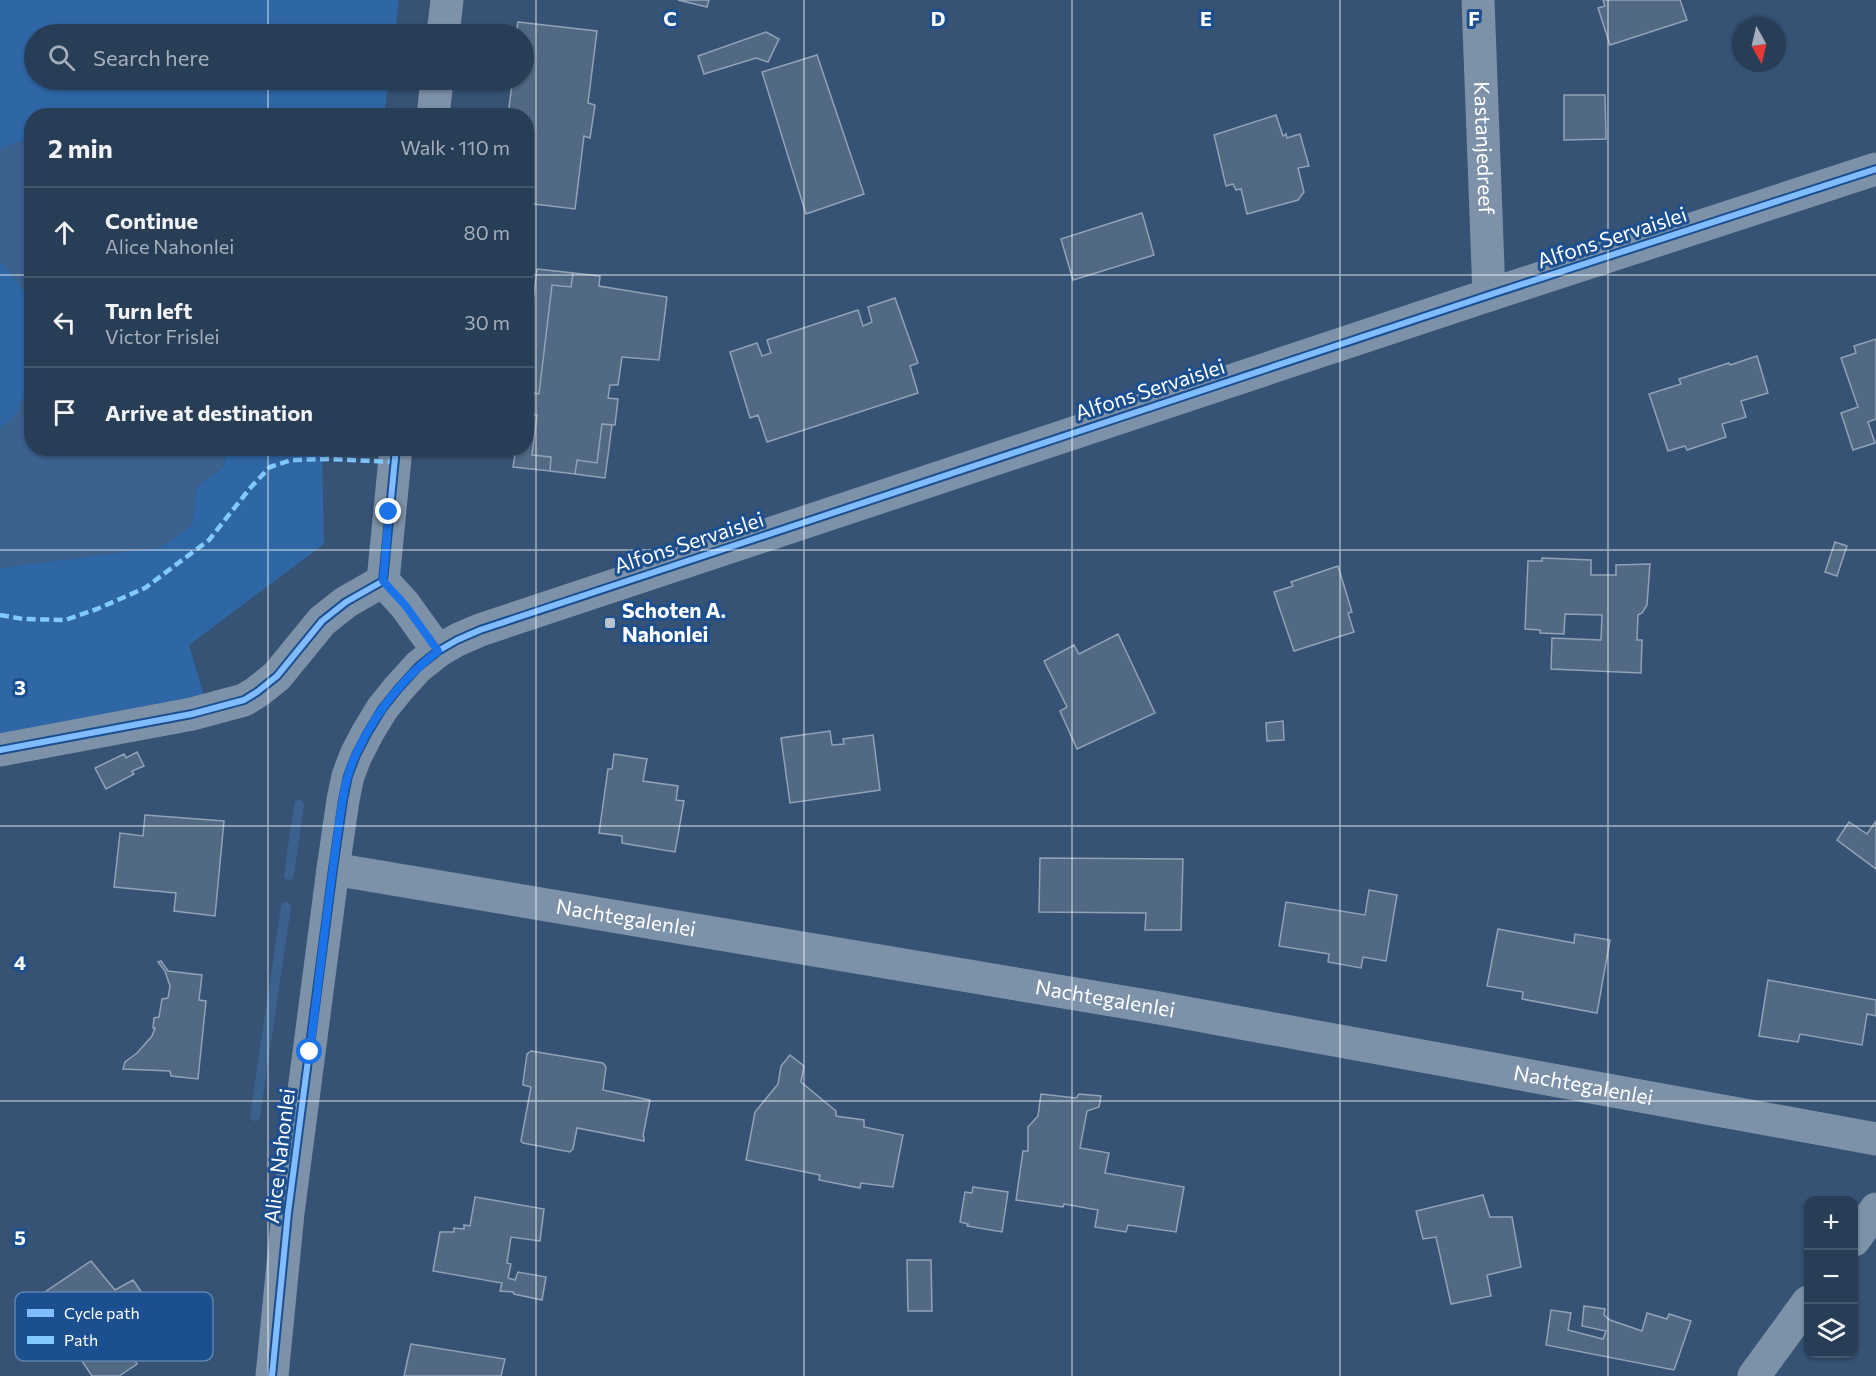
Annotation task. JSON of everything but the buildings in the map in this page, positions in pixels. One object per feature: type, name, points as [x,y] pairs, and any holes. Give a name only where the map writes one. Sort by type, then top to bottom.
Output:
[{"type":"street","points":[[444,24],[447,0]]},
{"type":"street","name":"Kastanjedreef","points":[[1478,0],[1490,295]]},
{"type":"street","points":[[434,108],[436,90]]},
{"type":"street","name":"Alfons Servaislei","points":[[438,651],[480,630],[1876,169]]},
{"type":"street","points":[[395,456],[383,581],[405,605],[438,651]]},
{"type":"street","points":[[0,750],[192,714],[244,700],[277,676],[322,621],[346,603],[383,581]]},
{"type":"street","name":"Alice Nahonlei","points":[[272,1376],[288,1213],[343,800],[356,755],[382,709],[418,667],[438,651]]},
{"type":"street","name":"Nachtegalenlei","points":[[333,869],[1159,1008],[1876,1139]]},
{"type":"street","points":[[1858,1234],[1876,1209]]},
{"type":"street","points":[[1755,1376],[1808,1304]]},
{"type":"shaded area","points":[[0,0],[399,0],[396,24],[24,24],[24,90],[388,90],[385,108],[24,108],[24,140],[0,149]]},
{"type":"shaded area","points":[[24,141],[24,292],[0,262],[0,149]]},
{"type":"shaded area","points":[[0,262],[6,266],[24,292],[24,396],[18,412],[0,429]]},
{"type":"shaded area","points":[[24,396],[24,456],[226,456],[223,467],[197,487],[191,526],[161,547],[0,568],[0,429],[18,412]]},
{"type":"shaded area","points":[[226,456],[322,456],[324,544],[189,645],[204,696],[0,738],[0,568],[161,547],[191,526],[197,487],[223,467]]},
{"type":"waterway","points":[[289,875],[299,805]]},
{"type":"waterway","points":[[255,1116],[286,907]]},
{"type":"marked path","points":[[0,615],[23,619],[65,620],[145,588],[209,540],[270,467],[291,460],[394,462]]},
{"type":"cycle path","points":[[272,1376],[288,1213],[333,869],[348,776],[356,755],[382,709],[418,667],[438,651],[480,630],[1876,169]]},
{"type":"cycle path","points":[[0,750],[192,714],[244,700],[257,692],[277,676],[322,621],[346,602],[383,581],[395,456]]},
{"type":"place","name":"Schoten A. Nahonlei","points":[[610,623]]},
{"type":"route","points":[[310,1052],[333,869],[348,776],[356,755],[382,709],[418,667],[438,651],[405,605],[383,581],[389,512]]}]
